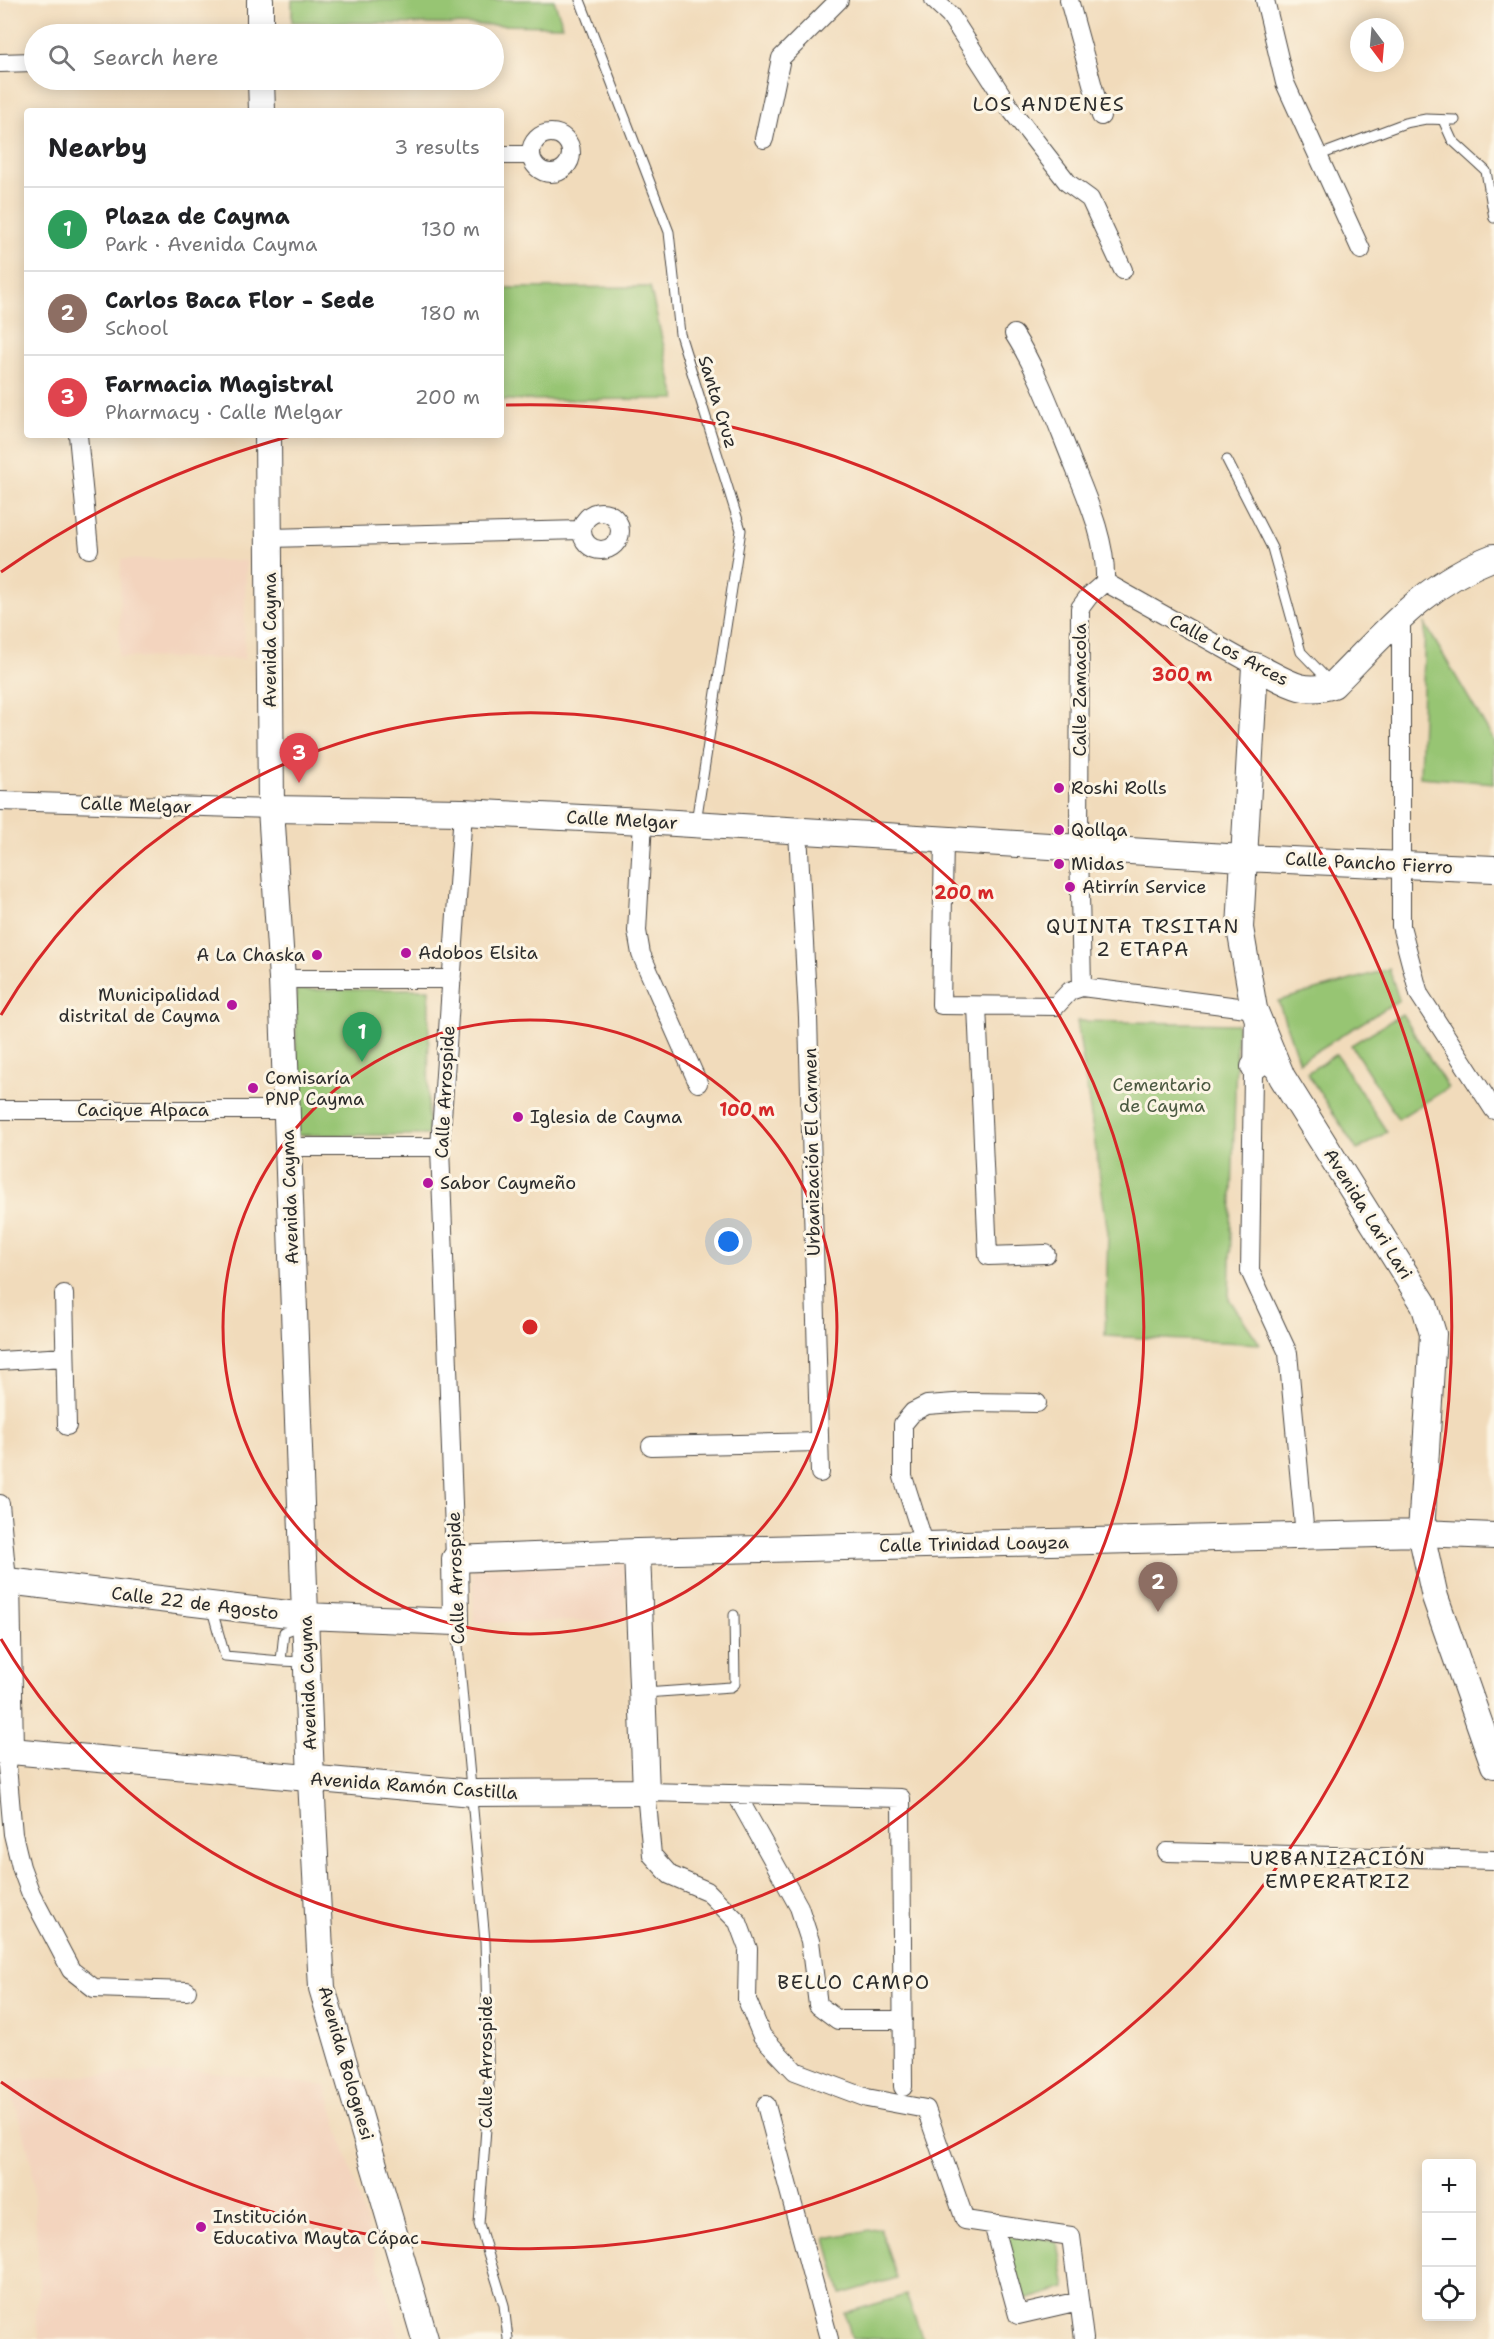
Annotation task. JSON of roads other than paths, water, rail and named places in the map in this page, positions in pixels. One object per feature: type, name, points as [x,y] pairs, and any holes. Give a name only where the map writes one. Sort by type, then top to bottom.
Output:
[{"type":"street","points":[[260,0],[260,24]]},
{"type":"street","points":[[764,139],[781,58],[839,0]]},
{"type":"street","points":[[934,0],[950,15],[1012,111],[1068,183],[1090,199],[1123,270]]},
{"type":"street","points":[[1069,0],[1101,116]]},
{"type":"street","points":[[1265,0],[1285,82],[1361,250]]},
{"type":"street","points":[[0,63],[24,62]]},
{"type":"street","points":[[261,90],[262,108]]},
{"type":"street","points":[[504,155],[530,155]]},
{"type":"street","points":[[1014,334],[1028,355],[1079,479],[1101,541],[1106,568],[1105,582]]},
{"type":"street","points":[[78,438],[89,549]]},
{"type":"street","name":"Avenida Cayma","points":[[268,438],[271,809],[282,979],[288,1147],[290,1622],[307,1663],[311,1780]]},
{"type":"street","points":[[270,538],[582,530]]},
{"type":"street","points":[[1333,685],[1431,590],[1459,572],[1494,558]]},
{"type":"street","name":"Calle Los Arces","points":[[1105,582],[1255,666],[1306,690],[1319,690],[1333,685]]},
{"type":"street","name":"Calle Zamacola","points":[[1082,987],[1079,848],[1080,608],[1089,596],[1105,582]]},
{"type":"street","points":[[1401,617],[1401,926],[1419,994],[1494,1110]]},
{"type":"street","name":"Avenida Lari Lari","points":[[1255,666],[1240,928],[1266,1067],[1424,1304],[1433,1334],[1421,1533],[1435,1597],[1494,1765]]},
{"type":"street","name":"Calle Melgar","points":[[0,801],[464,812],[1243,858]]},
{"type":"street","name":"Calle Arrospide","points":[[456,1622],[440,1147],[464,812]]},
{"type":"street","points":[[643,821],[637,931],[641,954],[698,1083]]},
{"type":"street","name":"Urbanización El Carmen","points":[[798,832],[808,1017],[820,1473]]},
{"type":"street","points":[[944,840],[941,1005],[1056,1006],[1070,991],[1082,987],[1254,1009]]},
{"type":"street","name":"Calle Pancho Fierro","points":[[1243,858],[1494,869]]},
{"type":"street","points":[[282,979],[452,979]]},
{"type":"street","points":[[977,1006],[988,1256],[1046,1254]]},
{"type":"street","points":[[1266,1067],[1250,1271],[1288,1353],[1305,1536]]},
{"type":"street","name":"Cacique Alpaca","points":[[0,1110],[287,1110]]},
{"type":"street","points":[[288,1147],[440,1147]]},
{"type":"street","points":[[63,1294],[67,1426]]},
{"type":"street","points":[[0,1361],[65,1358]]},
{"type":"street","points":[[925,1545],[903,1477],[903,1424],[913,1412],[927,1405],[968,1402],[1037,1403]]},
{"type":"street","points":[[651,1446],[819,1442]]},
{"type":"street","points":[[0,1504],[5,1750],[13,1834],[21,1867],[31,1894],[71,1970],[94,1988],[187,1991]]},
{"type":"street","name":"Calle Trinidad Loayza","points":[[455,1559],[637,1552],[1421,1533],[1494,1536]]},
{"type":"street","points":[[637,1552],[646,1792],[652,1856],[670,1875],[707,1891],[738,1922],[748,1949],[747,2000],[762,2036],[795,2071],[867,2098],[927,2109],[965,2220],[1071,2236],[1084,2339]]},
{"type":"street","name":"Calle 22 de Agosto","points":[[3,1581],[214,1613],[290,1622],[456,1622]]},
{"type":"street","name":"Avenida Ramón Castilla","points":[[5,1750],[311,1780],[473,1793],[646,1792],[901,1798],[903,2020]]},
{"type":"street","name":"Avenida Bolognesi","points":[[311,1780],[322,1988],[425,2339]]},
{"type":"street","points":[[736,1794],[799,1907],[810,1941],[818,2005],[838,2020],[903,2020],[903,2087]]},
{"type":"street","points":[[1167,1852],[1494,1860]]},
{"type":"street","points":[[766,2105],[829,2339]]},
{"type":"street","points":[[993,2224],[1018,2315],[1079,2301]]},
{"type":"lane","name":"Santa Cruz","points":[[580,0],[669,232],[680,333],[741,530],[696,824]]},
{"type":"lane","points":[[1317,156],[1406,123],[1426,119],[1455,120]]},
{"type":"lane","points":[[1443,120],[1452,140],[1486,171],[1494,218]]},
{"type":"lane","points":[[1227,460],[1272,548],[1300,652],[1333,685]]},
{"type":"lane","points":[[214,1613],[225,1656],[307,1663]]},
{"type":"lane","points":[[642,1694],[731,1687],[735,1684],[734,1615]]},
{"type":"lane","points":[[281,1661],[290,1622]]},
{"type":"lane","name":"Calle Arrospide","points":[[456,1622],[485,1941],[489,2087],[479,2224],[504,2305],[508,2339]]},
{"type":"place","name":"Farmacia Magistral","points":[[299,783]]},
{"type":"place","name":"Roshi Rolls","points":[[1059,788]]},
{"type":"place","name":"Qollqa","points":[[1059,830]]},
{"type":"place","name":"Midas","points":[[1059,864]]},
{"type":"place","name":"Atirrín Service","points":[[1070,887]]},
{"type":"place","name":"Adobos Elsita","points":[[406,953]]},
{"type":"place","name":"A La Chaska","points":[[317,955]]},
{"type":"place","name":"Municipalidad distrital de Cayma","points":[[232,1005]]},
{"type":"place","name":"Plaza de Cayma","points":[[362,1062]]},
{"type":"place","name":"Comisaría PNP Cayma","points":[[253,1088]]},
{"type":"place","name":"Iglesia de Cayma","points":[[518,1117]]},
{"type":"place","name":"Sabor Caymeño","points":[[428,1183]]},
{"type":"place","name":"Carlos Baca Flor - Sede","points":[[1158,1612]]},
{"type":"place","name":"Institución Educativa Mayta Cápac","points":[[201,2227]]},
{"type":"district","name":"LOS ANDENES","points":[[1049,104]]},
{"type":"district","name":"QUINTA TRSITAN 2 ETAPA","points":[[1143,938]]},
{"type":"district","name":"URBANIZACIÓN EMPERATRIZ","points":[[1338,1870]]},
{"type":"district","name":"BELLO CAMPO","points":[[854,1982]]},
{"type":"park label","name":"Cementario de Cayma","points":[[1162,1095]]}]
